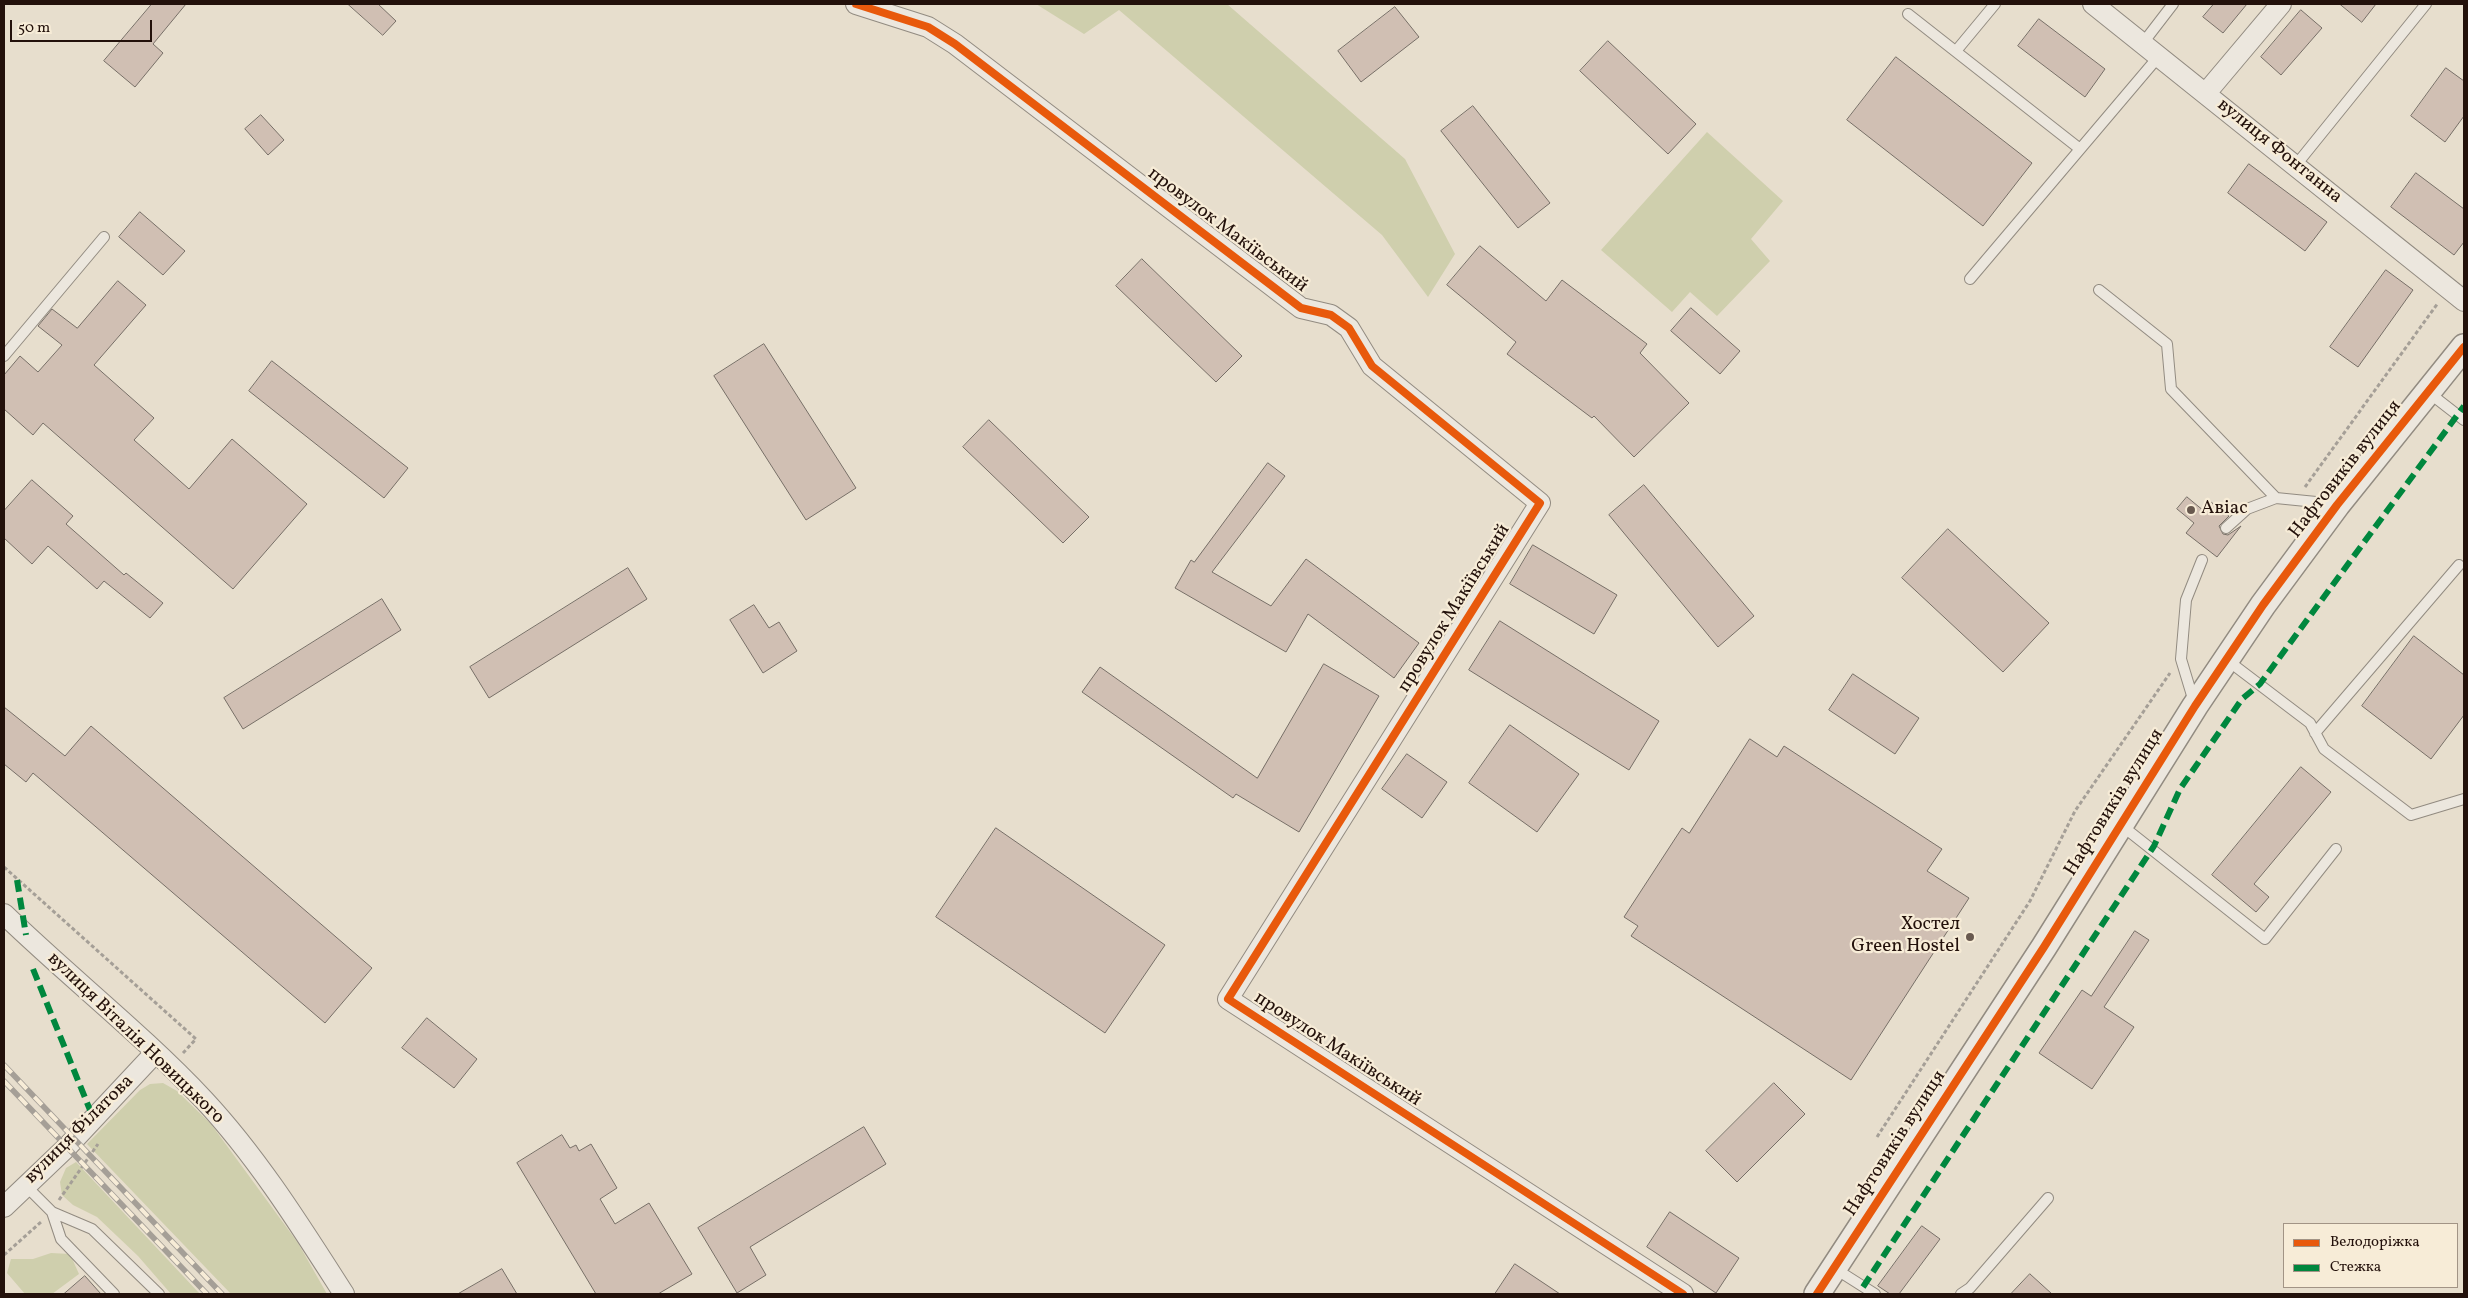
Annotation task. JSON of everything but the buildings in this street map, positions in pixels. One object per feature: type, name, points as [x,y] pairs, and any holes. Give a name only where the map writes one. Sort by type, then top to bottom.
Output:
[{"type":"street","name":"провулок Макіївський","points":[[856,4],[928,27],[955,44],[1301,308],[1331,315],[1337,319],[1349,328],[1372,366],[1540,503],[1228,999],[1683,1294]]},
{"type":"street","name":"вулиця Фонтанна","points":[[2093,4],[2457,295]]},
{"type":"street","points":[[2206,93],[2281,4]]},
{"type":"street","name":"Нафтовиків вулиця","points":[[1817,1294],[2044,948],[2226,659],[2263,605],[2337,505],[2464,347]]},
{"type":"street","name":"вулиця Віталія Новицького","points":[[4,914],[156,1053],[204,1100],[240,1143],[294,1218],[344,1294]]},
{"type":"street","name":"вулиця Філатова","points":[[4,1206],[68,1146],[156,1053]]},
{"type":"lane","points":[[1956,52],[1994,4]]},
{"type":"lane","points":[[2143,43],[2173,4]]},
{"type":"lane","points":[[2296,165],[2426,4]]},
{"type":"lane","points":[[1908,14],[2080,149]]},
{"type":"lane","points":[[1970,279],[2159,56]]},
{"type":"lane","points":[[4,356],[104,237]]},
{"type":"lane","points":[[2099,290],[2168,344],[2171,389],[2276,498]]},
{"type":"lane","points":[[2428,392],[2464,420]]},
{"type":"lane","points":[[2226,528],[2247,509],[2276,498],[2295,502],[2337,505]]},
{"type":"lane","points":[[2195,706],[2181,659],[2186,600],[2202,560]]},
{"type":"lane","points":[[2315,733],[2459,565]]},
{"type":"lane","points":[[2226,659],[2310,723],[2324,749],[2411,815],[2464,799]]},
{"type":"lane","points":[[2121,825],[2265,939],[2336,849]]},
{"type":"lane","points":[[26,1186],[52,1212],[92,1229],[159,1294]]},
{"type":"lane","points":[[1961,1294],[1970,1288],[2048,1198]]},
{"type":"lane","points":[[52,1212],[61,1239],[114,1294]]},
{"type":"lane","points":[[1834,1268],[1875,1294]]},
{"type":"path","points":[[2295,502],[2457,295]]},
{"type":"path","points":[[1877,1137],[2030,902],[2075,811],[2181,659]]},
{"type":"path","points":[[4,867],[196,1039],[177,1059]]},
{"type":"path","points":[[4,1255],[52,1212],[102,1139]]},
{"type":"green space","points":[[1036,4],[1227,4],[1405,159],[1455,254],[1428,297],[1382,235],[1119,10],[1084,34]]},
{"type":"green space","points":[[1707,132],[1783,201],[1751,239],[1770,261],[1717,316],[1690,292],[1672,312],[1601,250]]},
{"type":"green space","points":[[163,1083],[177,1091],[211,1124],[298,1243],[327,1294],[231,1294],[87,1144],[140,1090],[150,1084]]},
{"type":"green space","points":[[76,1162],[200,1294],[171,1294],[138,1256],[97,1217],[73,1205],[62,1195],[60,1182],[66,1168]]},
{"type":"green space","points":[[51,1253],[70,1254],[79,1274],[52,1294],[25,1294],[7,1273],[11,1259],[33,1259]]},
{"type":"railway","points":[[4,1065],[222,1294]]},
{"type":"railway","points":[[4,1081],[207,1294]]},
{"type":"marked path","points":[[1863,1287],[2154,846],[2180,789],[2242,699],[2260,684],[2464,406]]},
{"type":"marked path","points":[[17,880],[26,935]]},
{"type":"marked path","points":[[33,969],[90,1110]]},
{"type":"cycle path","points":[[856,4],[928,27],[955,44],[1301,308],[1331,315],[1349,328],[1372,366],[1540,503],[1228,999],[1683,1294]]},
{"type":"cycle path","points":[[1817,1294],[2044,947],[2195,706],[2263,605],[2337,505],[2464,347]]},
{"type":"place","name":"Авіас","points":[[2191,510]]},
{"type":"place","name":"Хостел Green Hostel","points":[[1970,937]]}]
